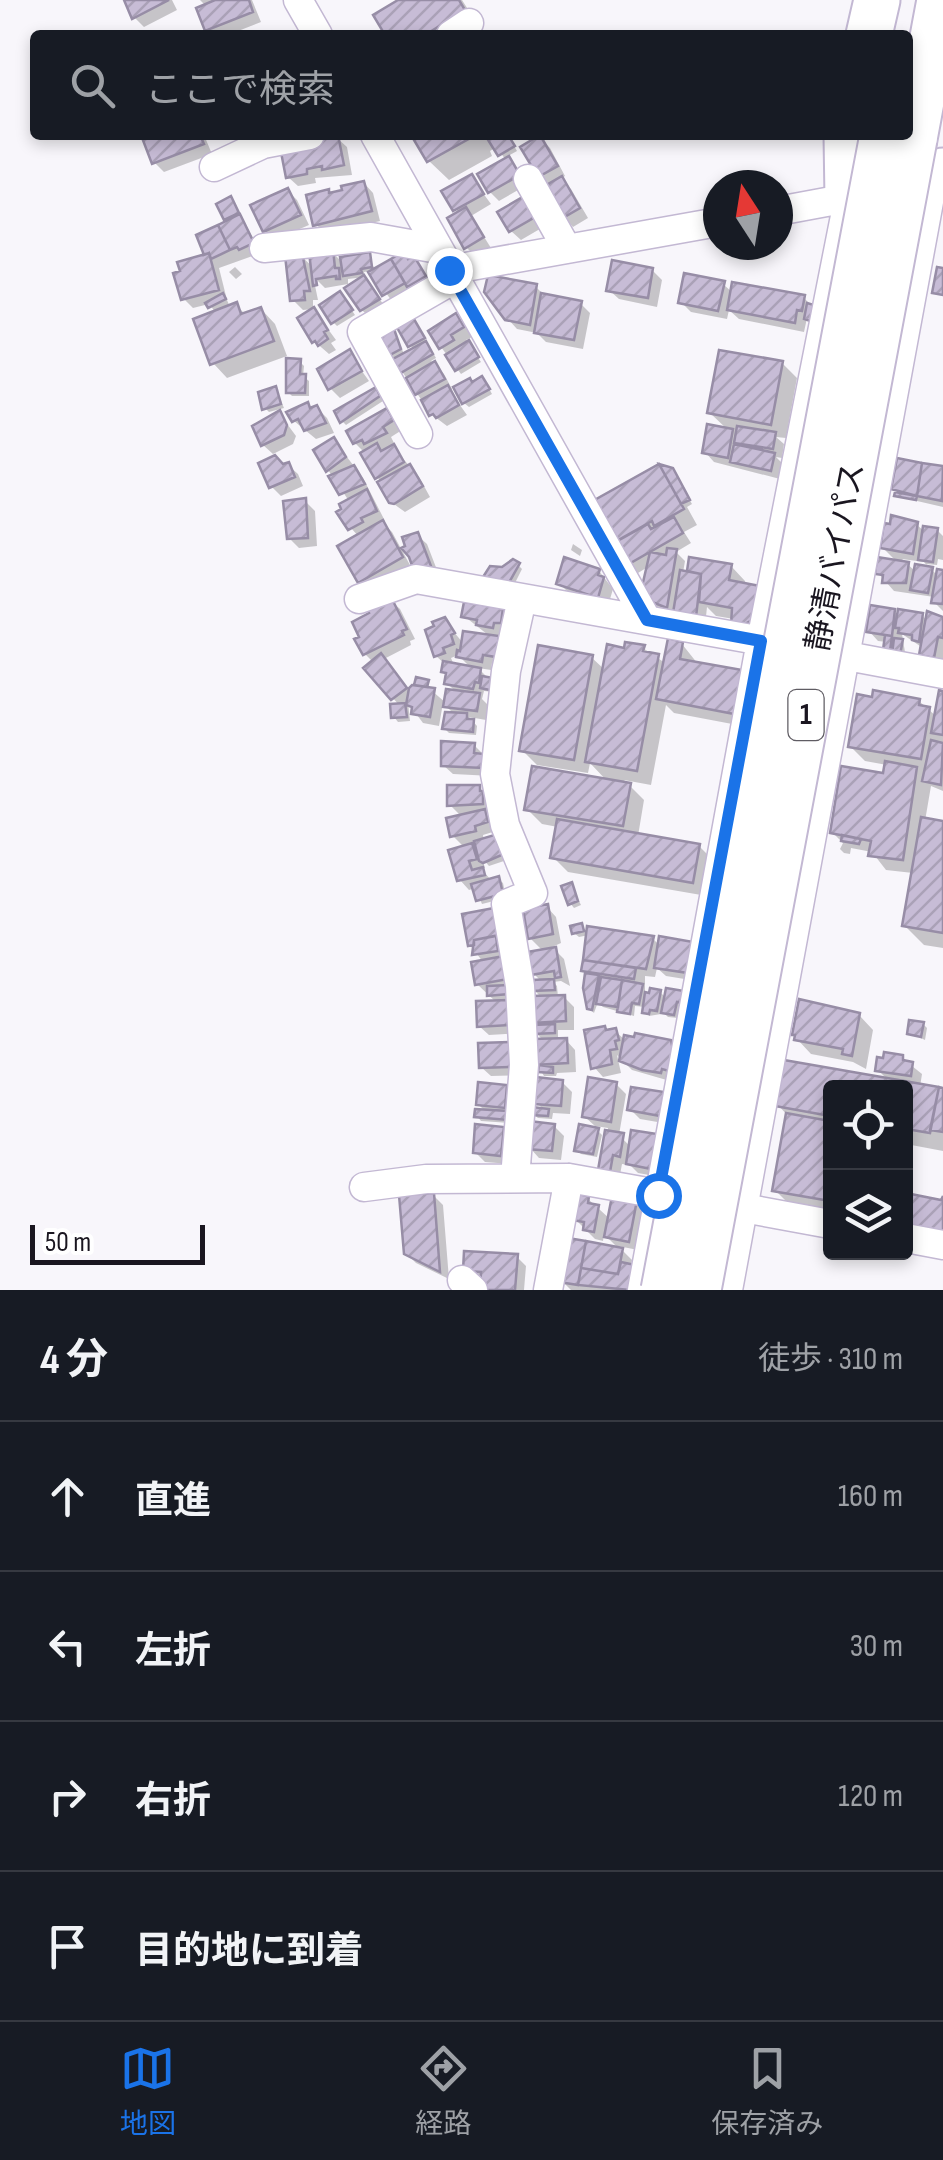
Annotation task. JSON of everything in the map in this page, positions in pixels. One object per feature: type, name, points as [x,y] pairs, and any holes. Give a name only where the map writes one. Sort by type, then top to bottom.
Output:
[{"type":"highway","points":[[871,30],[877,0]]},
{"type":"highway","points":[[903,30],[908,0]]},
{"type":"highway","name":"静清バイパス","points":[[698,1290],[923,160],[940,0]]},
{"type":"highway","points":[[847,140],[848,199]]},
{"type":"highway","name":"静清バイパス","points":[[664,1290],[923,160]]},
{"type":"street","points":[[298,0],[315,30]]},
{"type":"street","points":[[214,166],[263,144],[284,140]]},
{"type":"street","points":[[378,140],[647,620]]},
{"type":"street","points":[[793,208],[848,199],[923,160]]},
{"type":"street","points":[[728,1290],[847,656],[923,160]]},
{"type":"street","points":[[528,180],[566,249]]},
{"type":"street","points":[[642,1290],[761,641],[848,199]]},
{"type":"street","points":[[264,248],[371,237],[447,266],[703,225]]},
{"type":"street","points":[[418,434],[362,332],[447,266]]},
{"type":"street","points":[[359,599],[416,580],[943,674]]},
{"type":"street","points":[[514,1178],[524,1065],[520,986],[506,904],[533,892],[504,824],[495,774],[506,671],[522,599]]},
{"type":"street","points":[[548,1290],[569,1178]]},
{"type":"street","points":[[364,1187],[426,1179],[569,1178],[823,1223]]},
{"type":"street","points":[[913,1240],[943,1246]]},
{"type":"building","points":[[124,0],[169,0],[132,19]]},
{"type":"building","points":[[215,0],[249,0],[253,12],[205,30],[196,8]]},
{"type":"building","points":[[398,0],[459,0],[465,10],[433,30],[382,30],[373,15]]},
{"type":"building","points":[[143,140],[202,140],[204,144],[152,164]]},
{"type":"building","points":[[339,140],[344,165],[307,169],[307,174],[286,178],[280,147]]},
{"type":"building","points":[[414,140],[467,140],[427,162]]},
{"type":"building","points":[[488,140],[511,140],[515,146],[498,156]]},
{"type":"building","points":[[532,140],[543,140],[558,166],[538,177],[520,147]]},
{"type":"building","points":[[509,156],[520,175],[488,193],[477,174]]},
{"type":"building","points":[[472,174],[484,194],[453,211],[441,191]]},
{"type":"building","points":[[562,176],[580,208],[561,219],[543,187]]},
{"type":"building","points":[[364,181],[372,211],[313,226],[306,195],[342,190],[341,186]]},
{"type":"building","points":[[288,188],[301,215],[263,232],[250,205]]},
{"type":"building","points":[[526,195],[537,216],[509,232],[497,212]]},
{"type":"building","points":[[231,196],[239,213],[224,220],[216,204]]},
{"type":"building","points":[[466,207],[484,237],[464,249],[447,218]]},
{"type":"building","points":[[240,214],[254,243],[230,250],[218,225]]},
{"type":"building","points":[[218,225],[230,250],[211,259],[209,253],[204,255],[196,235]]},
{"type":"building","points":[[333,249],[340,279],[316,279],[317,285],[313,286],[309,252]]},
{"type":"building","points":[[404,251],[408,259],[414,256],[426,276],[407,287],[391,259]]},
{"type":"building","points":[[370,252],[372,267],[343,276],[340,257]]},
{"type":"building","points":[[209,253],[219,290],[181,300],[173,273],[180,271],[177,262]]},
{"type":"building","points":[[302,253],[310,291],[304,291],[305,300],[290,301],[285,255]]},
{"type":"building","points":[[391,259],[405,283],[382,296],[368,272]]},
{"type":"building","points":[[612,260],[653,268],[648,298],[606,291]]},
{"type":"building","points":[[937,267],[943,268],[943,295],[932,293]]},
{"type":"building","points":[[684,273],[725,281],[718,311],[678,303]]},
{"type":"building","points":[[364,275],[380,299],[360,311],[344,288]]},
{"type":"building","points":[[488,275],[537,284],[530,325],[505,320],[484,292]]},
{"type":"building","points":[[732,282],[805,295],[802,311],[797,310],[795,323],[727,310]]},
{"type":"building","points":[[340,291],[353,310],[331,324],[319,305]]},
{"type":"building","points":[[223,293],[226,299],[208,308],[205,303]]},
{"type":"building","points":[[541,293],[582,301],[574,340],[534,333]]},
{"type":"building","points":[[237,302],[241,314],[261,307],[274,341],[210,365],[193,319]]},
{"type":"building","points":[[807,303],[814,305],[810,321],[804,319]]},
{"type":"building","points":[[314,307],[328,330],[324,332],[328,339],[318,346],[297,318]]},
{"type":"building","points":[[456,313],[464,327],[451,335],[454,340],[439,349],[428,331]]},
{"type":"building","points":[[411,314],[425,338],[408,347],[395,324]]},
{"type":"building","points":[[394,329],[401,349],[388,356],[379,337]]},
{"type":"building","points":[[469,340],[479,357],[455,371],[445,355]]},
{"type":"building","points":[[426,341],[433,354],[399,374],[391,360]]},
{"type":"building","points":[[350,349],[362,371],[328,390],[317,369]]},
{"type":"building","points":[[719,350],[783,361],[771,425],[707,413]]},
{"type":"building","points":[[286,358],[301,359],[300,374],[306,374],[305,393],[286,393]]},
{"type":"building","points":[[435,361],[445,379],[415,395],[406,378]]},
{"type":"building","points":[[482,376],[490,389],[462,404],[453,387]]},
{"type":"building","points":[[448,385],[459,405],[436,418],[433,414],[429,416],[421,400]]},
{"type":"building","points":[[276,386],[281,404],[262,410],[258,392]]},
{"type":"building","points":[[376,387],[380,396],[340,423],[334,411]]},
{"type":"building","points":[[308,402],[310,408],[317,405],[326,423],[304,431],[298,419],[292,422],[286,412]]},
{"type":"building","points":[[387,408],[394,420],[383,427],[387,433],[364,444],[362,440],[353,444],[346,431]]},
{"type":"building","points":[[280,410],[287,425],[284,435],[261,446],[252,426]]},
{"type":"building","points":[[707,424],[733,429],[728,458],[702,453]]},
{"type":"building","points":[[737,426],[776,432],[773,449],[734,443]]},
{"type":"building","points":[[334,437],[346,457],[326,472],[313,450]]},
{"type":"building","points":[[377,443],[381,451],[394,444],[404,462],[375,479],[360,453]]},
{"type":"building","points":[[734,444],[775,453],[771,471],[730,462]]},
{"type":"building","points":[[275,455],[283,464],[289,462],[295,477],[269,488],[258,463]]},
{"type":"building","points":[[897,458],[922,463],[917,496],[891,489]]},
{"type":"building","points":[[922,463],[943,466],[942,501],[917,496]]},
{"type":"building","points":[[410,464],[423,486],[394,504],[389,503],[377,482]]},
{"type":"building","points":[[659,464],[673,468],[690,500],[681,504]]},
{"type":"building","points":[[659,464],[684,509],[613,543],[591,502]]},
{"type":"building","points":[[354,465],[365,484],[339,495],[328,476]]},
{"type":"building","points":[[367,489],[377,511],[348,530],[336,512],[341,509],[339,504]]},
{"type":"building","points":[[895,492],[917,496],[916,500],[894,496]]},
{"type":"building","points":[[306,498],[308,538],[287,539],[283,501]]},
{"type":"building","points":[[891,515],[918,522],[913,554],[880,548],[884,523],[890,524]]},
{"type":"building","points":[[674,517],[683,533],[627,565],[614,543],[648,524],[651,529]]},
{"type":"building","points":[[383,520],[403,557],[358,583],[337,546]]},
{"type":"building","points":[[923,526],[938,528],[933,562],[918,560]]},
{"type":"building","points":[[418,532],[434,574],[415,574],[401,548],[405,546],[402,537]]},
{"type":"building","points":[[667,548],[677,549],[667,608],[647,600],[641,591],[650,552],[666,555]]},
{"type":"building","points":[[564,557],[600,569],[598,575],[604,577],[598,598],[556,584]]},
{"type":"building","points":[[689,557],[732,564],[729,580],[760,586],[754,619],[741,626],[731,625],[732,608],[699,602],[701,574],[687,571]]},
{"type":"building","points":[[877,557],[909,562],[906,583],[882,583],[883,575],[875,574]]},
{"type":"building","points":[[513,559],[520,563],[506,588],[483,577],[490,566],[502,567]]},
{"type":"building","points":[[915,564],[933,567],[928,593],[910,590]]},
{"type":"building","points":[[937,569],[943,570],[943,604],[931,603]]},
{"type":"building","points":[[680,570],[701,574],[696,617],[673,613]]},
{"type":"building","points":[[391,597],[407,629],[402,631],[404,635],[363,655],[354,639],[359,637],[352,622]]},
{"type":"building","points":[[464,602],[503,608],[501,623],[494,623],[493,628],[461,617]]},
{"type":"building","points":[[870,605],[895,609],[892,636],[866,632]]},
{"type":"building","points":[[898,609],[923,613],[919,642],[912,640],[912,635],[898,633]]},
{"type":"building","points":[[927,611],[943,617],[943,638],[938,637],[934,658],[919,655]]},
{"type":"building","points":[[445,617],[455,633],[451,635],[454,644],[434,657],[425,630]]},
{"type":"building","points":[[463,631],[499,636],[496,657],[483,655],[482,662],[456,657]]},
{"type":"building","points":[[885,635],[892,636],[890,651],[883,650]]},
{"type":"building","points":[[668,638],[683,642],[680,659],[742,670],[734,714],[656,699]]},
{"type":"building","points":[[894,638],[903,639],[900,655],[892,654]]},
{"type":"building","points":[[625,642],[645,645],[643,651],[659,654],[637,771],[585,762],[607,644],[624,648]]},
{"type":"building","points":[[538,645],[593,655],[574,760],[519,751]]},
{"type":"building","points":[[381,653],[407,688],[391,700],[363,668]]},
{"type":"building","points":[[443,661],[481,668],[479,683],[475,682],[473,689],[444,684]]},
{"type":"building","points":[[482,676],[493,678],[490,690],[480,688]]},
{"type":"building","points":[[416,677],[429,680],[427,687],[414,685]]},
{"type":"building","points":[[412,685],[435,688],[430,717],[411,714],[412,707],[406,705]]},
{"type":"building","points":[[446,689],[480,693],[477,711],[443,707]]},
{"type":"building","points":[[873,690],[920,699],[919,705],[930,707],[921,759],[848,747],[857,694],[872,697]]},
{"type":"building","points":[[939,690],[943,691],[943,735],[931,733]]},
{"type":"building","points":[[405,703],[407,717],[391,718],[390,704]]},
{"type":"building","points":[[445,712],[467,713],[467,719],[474,719],[473,732],[442,729]]},
{"type":"building","points":[[931,740],[943,743],[941,785],[922,781]]},
{"type":"building","points":[[441,741],[475,743],[474,753],[484,754],[483,768],[441,766]]},
{"type":"building","points":[[885,761],[917,767],[903,860],[868,856],[871,841],[830,833],[841,766],[883,773]]},
{"type":"building","points":[[532,766],[631,783],[623,826],[524,810]]},
{"type":"building","points":[[447,785],[480,785],[483,804],[447,806]]},
{"type":"building","points":[[485,809],[488,822],[475,826],[476,831],[450,837],[446,818]]},
{"type":"building","points":[[921,817],[943,821],[943,933],[902,926]]},
{"type":"building","points":[[557,819],[700,844],[693,883],[550,858]]},
{"type":"building","points":[[501,833],[504,854],[483,863],[479,861],[474,841]]},
{"type":"building","points":[[842,835],[861,839],[859,844],[841,841]]},
{"type":"building","points":[[472,843],[477,859],[469,861],[472,870],[483,867],[485,875],[457,881],[448,850]]},
{"type":"building","points":[[499,876],[503,894],[476,901],[471,884]]},
{"type":"building","points":[[572,882],[578,901],[568,905],[561,886]]},
{"type":"building","points":[[548,904],[553,934],[528,939],[523,909]]},
{"type":"building","points":[[494,908],[499,935],[474,940],[474,945],[468,946],[462,914]]},
{"type":"building","points":[[582,923],[584,931],[572,934],[570,926]]},
{"type":"building","points":[[587,926],[654,936],[646,969],[583,960]]},
{"type":"building","points":[[496,936],[498,951],[472,955],[474,940]]},
{"type":"building","points":[[659,936],[693,942],[688,973],[654,968]]},
{"type":"building","points":[[556,947],[561,977],[555,978],[554,971],[531,975],[527,952]]},
{"type":"building","points":[[504,956],[508,979],[475,985],[471,962]]},
{"type":"building","points":[[583,960],[636,968],[634,979],[581,971]]},
{"type":"building","points":[[585,973],[599,975],[592,1010],[587,1009],[583,988]]},
{"type":"building","points":[[601,977],[622,980],[618,1007],[596,1004]]},
{"type":"building","points":[[554,979],[555,990],[532,991],[531,980]]},
{"type":"building","points":[[622,980],[643,984],[639,1004],[632,1003],[630,1014],[617,1012]]},
{"type":"building","points":[[509,985],[509,994],[487,996],[487,986]]},
{"type":"building","points":[[650,988],[661,990],[657,1011],[642,1013],[645,992],[649,993]]},
{"type":"building","points":[[666,988],[684,991],[674,1015],[661,1013]]},
{"type":"building","points":[[565,995],[566,1021],[532,1023],[531,996]]},
{"type":"building","points":[[799,999],[860,1013],[852,1056],[842,1054],[843,1049],[794,1040]]},
{"type":"building","points":[[510,1000],[511,1025],[477,1027],[476,1001]]},
{"type":"building","points":[[909,1020],[924,1022],[921,1037],[907,1034]]},
{"type":"building","points":[[555,1024],[555,1033],[533,1034],[533,1025]]},
{"type":"building","points":[[605,1026],[606,1030],[616,1028],[617,1049],[610,1050],[612,1064],[591,1069],[584,1030]]},
{"type":"building","points":[[635,1033],[671,1040],[669,1071],[642,1070],[619,1061],[624,1035],[634,1037]]},
{"type":"building","points":[[567,1038],[568,1063],[534,1065],[533,1039]]},
{"type":"building","points":[[513,1042],[514,1067],[479,1068],[478,1043]]},
{"type":"building","points":[[884,1052],[903,1055],[903,1060],[913,1062],[911,1076],[875,1071],[877,1057],[883,1058]]},
{"type":"building","points":[[784,1060],[899,1080],[823,1080],[823,1115],[775,1106]]},
{"type":"building","points":[[539,1065],[553,1067],[553,1073],[538,1072]]},
{"type":"building","points":[[536,1077],[563,1080],[561,1106],[534,1104]]},
{"type":"building","points":[[588,1077],[617,1082],[611,1122],[582,1117]]},
{"type":"building","points":[[478,1082],[507,1085],[505,1108],[476,1105]]},
{"type":"building","points":[[913,1082],[939,1087],[930,1133],[913,1130]]},
{"type":"building","points":[[631,1087],[664,1092],[660,1116],[627,1110]]},
{"type":"building","points":[[939,1087],[943,1088],[943,1132],[930,1130]]},
{"type":"building","points":[[532,1107],[549,1109],[548,1116],[531,1115]]},
{"type":"building","points":[[475,1109],[508,1111],[508,1120],[474,1117]]},
{"type":"building","points":[[786,1113],[823,1120],[823,1200],[772,1191]]},
{"type":"building","points":[[529,1121],[555,1124],[552,1151],[527,1149]]},
{"type":"building","points":[[475,1124],[504,1127],[501,1156],[473,1153]]},
{"type":"building","points":[[579,1124],[599,1128],[593,1154],[574,1151]]},
{"type":"building","points":[[605,1130],[624,1133],[620,1157],[613,1155],[610,1172],[598,1170]]},
{"type":"building","points":[[631,1130],[657,1134],[651,1169],[626,1164]]},
{"type":"building","points":[[434,1193],[440,1272],[404,1254],[399,1195]]},
{"type":"building","points":[[577,1194],[589,1196],[588,1203],[599,1205],[594,1232],[583,1230],[584,1222],[572,1220]]},
{"type":"building","points":[[913,1194],[941,1200],[943,1196],[943,1232],[913,1226]]},
{"type":"building","points":[[612,1196],[637,1200],[629,1242],[604,1237]]},
{"type":"building","points":[[568,1238],[586,1241],[578,1285],[559,1282]]},
{"type":"building","points":[[586,1241],[623,1248],[618,1274],[581,1268]]},
{"type":"building","points":[[464,1251],[518,1254],[515,1290],[480,1290],[481,1272],[463,1271]]},
{"type":"building","points":[[621,1262],[635,1265],[630,1290],[578,1285],[581,1268],[618,1274]]},
{"type":"route","points":[[449,270],[647,620],[761,641],[658,1195]]}]
